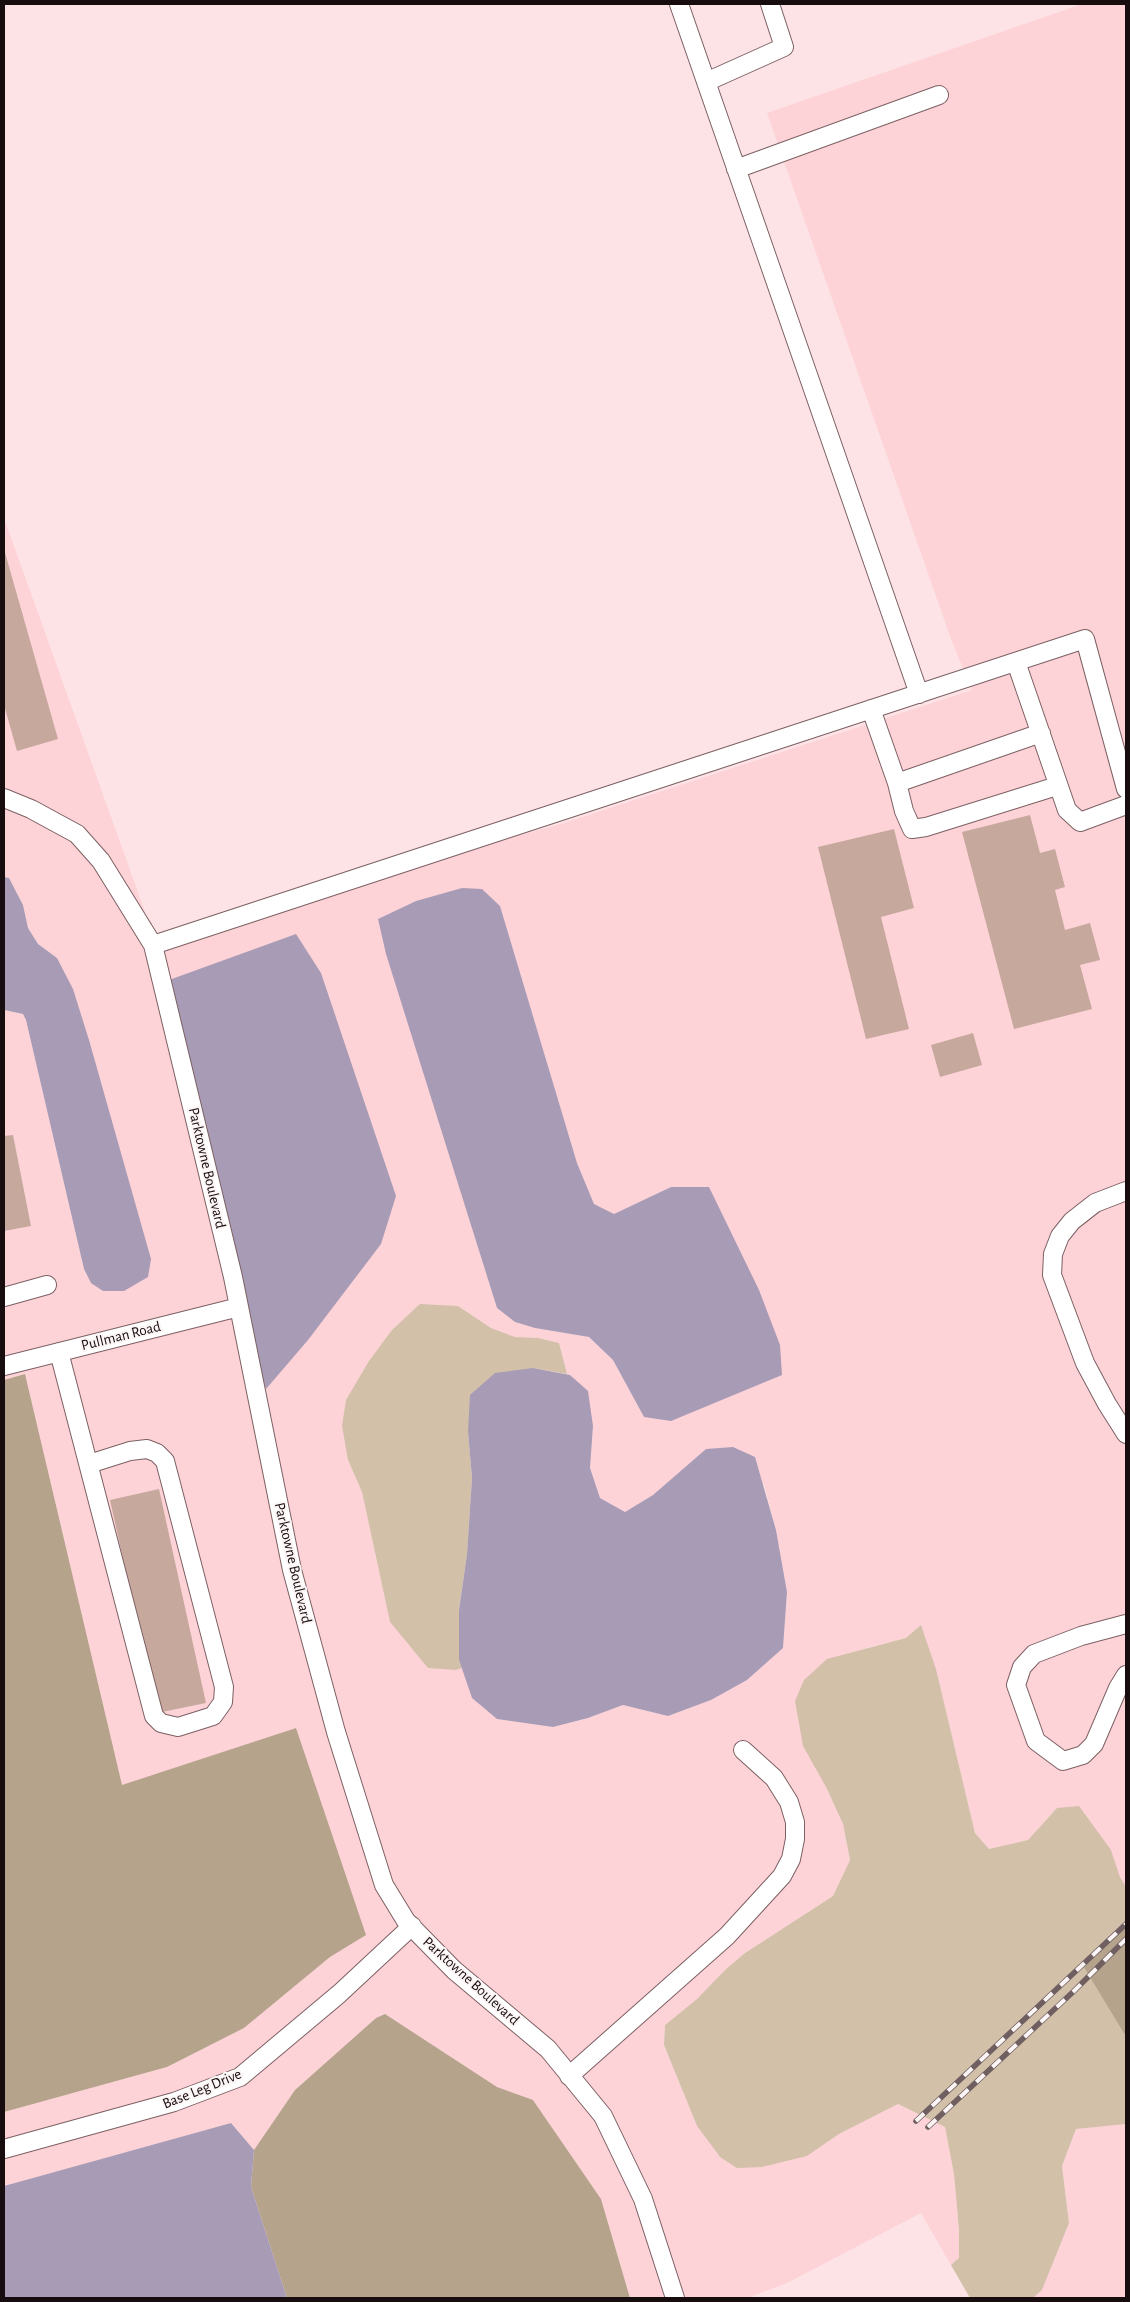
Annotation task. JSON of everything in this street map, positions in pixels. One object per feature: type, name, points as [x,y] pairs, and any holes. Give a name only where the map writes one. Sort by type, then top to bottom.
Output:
[{"type":"lane","points":[[678,4],[919,694]]},
{"type":"lane","points":[[706,82],[784,47],[770,4]]},
{"type":"lane","points":[[736,169],[939,95]]},
{"type":"lane","points":[[153,945],[1085,639],[1126,789]]},
{"type":"lane","points":[[1016,662],[1057,786],[1067,810],[1080,822],[1126,805]]},
{"type":"lane","points":[[871,709],[897,783],[904,811],[912,829],[926,827],[1057,786]]},
{"type":"lane","points":[[897,783],[1041,733]]},
{"type":"lane","name":"Parktowne Boulevard","points":[[4,798],[31,809],[77,834],[101,862],[153,945],[239,1307],[292,1570],[336,1732],[384,1885],[412,1926],[454,1970],[548,2049],[603,2116],[643,2199],[675,2298]]},
{"type":"lane","points":[[1126,1191],[1095,1203],[1072,1221],[1060,1236],[1053,1254],[1052,1275],[1085,1363],[1126,1434]]},
{"type":"lane","points":[[4,1297],[47,1285]]},
{"type":"lane","name":"Pullman Road","points":[[4,1366],[239,1307]]},
{"type":"lane","points":[[59,1352],[154,1716],[161,1723],[178,1726],[213,1716],[223,1702],[224,1687],[165,1461],[157,1453],[147,1449],[89,1464]]},
{"type":"lane","points":[[1126,1624],[1080,1636],[1034,1654],[1022,1667],[1016,1685],[1036,1741],[1063,1761],[1083,1755],[1094,1744],[1118,1688],[1126,1675]]},
{"type":"lane","points":[[570,2076],[727,1936],[782,1876],[791,1858],[795,1840],[795,1822],[791,1809],[774,1778],[743,1750]]},
{"type":"lane","name":"Base Leg Drive","points":[[4,2149],[174,2102],[240,2077],[338,1994],[412,1926]]},
{"type":"shaded area","points":[[1082,4],[1126,4],[1126,1887],[1120,1877],[1111,1850],[1057,1808],[1028,1840],[989,1849],[975,1833],[936,1669],[921,1625],[907,1638],[866,1648],[826,1787],[843,1824],[850,1860],[833,1896],[745,1953],[726,1969],[697,1999],[665,2025],[664,2045],[697,2126],[720,2157],[807,2156],[839,2134],[898,2104],[945,2127],[954,2174],[959,2230],[959,2258],[951,2265],[921,2213],[787,2283],[747,2298],[630,2298],[601,2199],[533,2100],[497,2087],[385,2014],[376,2018],[295,2090],[254,2150],[231,2123],[4,2186],[4,2112],[167,2067],[244,2028],[330,1957],[365,1935],[296,1728],[122,1786],[25,1374],[4,1380],[4,1010],[23,1014],[26,1020],[84,1269],[91,1283],[57,958],[38,944],[28,928],[23,905],[9,878],[4,877],[4,518],[154,937],[564,823],[972,690],[951,639],[767,113]],"holes":[[[462,888],[500,907],[577,1163],[594,1204],[614,1214],[671,1187],[644,1417],[613,1360],[589,1337],[535,1328],[515,1322],[497,1308],[378,919],[416,901]],[[458,1306],[491,1328],[515,1337],[538,1338],[559,1343],[567,1374],[571,1375],[593,1426],[590,1468],[600,1498],[625,1512],[653,1495],[706,1449],[764,1484],[776,1530],[787,1592],[783,1648],[747,1680],[711,1700],[668,1716],[623,1705],[588,1718],[553,1727],[497,1719],[472,1698],[462,1668],[456,1670],[390,1622],[362,1492],[348,1460]]]},
{"type":"shaded area","points":[[4,877],[9,878],[23,905],[28,928],[38,944],[57,958],[73,989],[89,1040],[151,1259],[148,1277],[124,1291],[103,1291],[91,1283],[84,1269],[26,1020],[23,1014],[4,1010]]},
{"type":"shaded area","points":[[462,888],[482,889],[500,906],[577,1163],[594,1204],[614,1214],[671,1187],[709,1187],[759,1290],[780,1345],[782,1375],[671,1421],[644,1417],[613,1360],[589,1337],[535,1328],[515,1322],[497,1308],[386,954],[378,919],[416,901]]},
{"type":"shaded area","points":[[296,934],[321,973],[396,1196],[381,1244],[308,1340],[266,1389],[164,1009],[169,980]]},
{"type":"shaded area","points":[[420,1304],[458,1306],[491,1328],[515,1337],[538,1338],[559,1343],[567,1374],[533,1368],[468,1432],[472,1478],[467,1554],[459,1610],[459,1660],[462,1668],[456,1670],[428,1668],[390,1622],[362,1492],[348,1460],[342,1426],[346,1400],[369,1361],[392,1330]]},
{"type":"shaded area","points":[[533,1368],[570,1375],[588,1391],[593,1426],[590,1468],[600,1498],[625,1512],[653,1495],[706,1449],[733,1447],[755,1457],[776,1530],[787,1592],[783,1648],[747,1680],[711,1700],[668,1716],[623,1705],[588,1718],[553,1727],[497,1719],[472,1698],[459,1660],[459,1610],[467,1554],[472,1478],[468,1432],[470,1395],[495,1373]]},
{"type":"shaded area","points":[[25,1374],[122,1785],[296,1728],[366,1935],[330,1957],[244,2028],[167,2067],[4,2112],[4,1380]]},
{"type":"shaded area","points":[[921,1625],[936,1669],[975,1833],[989,1849],[1028,1840],[1057,1808],[1079,1806],[1111,1850],[1120,1877],[1126,1887],[1126,1924],[1085,1967],[1126,2037],[1126,2124],[1076,2129],[1062,2166],[1069,2223],[1042,2290],[1033,2298],[970,2298],[951,2265],[959,2258],[959,2230],[954,2174],[945,2127],[898,2104],[839,2134],[807,2156],[762,2167],[737,2168],[720,2157],[697,2126],[664,2045],[665,2025],[697,1999],[726,1969],[745,1953],[833,1896],[850,1860],[843,1824],[826,1787],[803,1746],[795,1701],[804,1680],[827,1659],[906,1638]]},
{"type":"shaded area","points":[[1126,1924],[1126,2037],[1084,1967]]},
{"type":"shaded area","points":[[385,2014],[497,2087],[533,2100],[601,2199],[630,2298],[287,2298],[251,2187],[254,2150],[295,2090],[376,2018]]},
{"type":"shaded area","points":[[231,2123],[254,2150],[251,2187],[287,2298],[4,2298],[4,2186]]},
{"type":"shaded area","points":[[1126,2124],[1126,2298],[1033,2298],[1042,2290],[1069,2223],[1062,2166],[1076,2129]]},
{"type":"building","points":[[4,549],[58,739],[17,751],[4,705]]},
{"type":"building","points":[[1030,815],[1040,853],[1055,849],[1065,887],[1055,890],[1065,930],[1090,923],[1100,960],[1080,965],[1092,1009],[1014,1029],[962,832]]},
{"type":"building","points":[[894,829],[914,908],[881,917],[909,1029],[866,1039],[818,847]]},
{"type":"building","points":[[973,1033],[982,1065],[940,1077],[931,1045]]},
{"type":"building","points":[[13,1135],[31,1226],[4,1231],[4,1136]]},
{"type":"building","points":[[159,1489],[206,1703],[157,1713],[110,1500]]},
{"type":"railway","points":[[916,2121],[1126,1924]]},
{"type":"railway","points":[[928,2127],[1074,1991],[1126,1939]]}]
